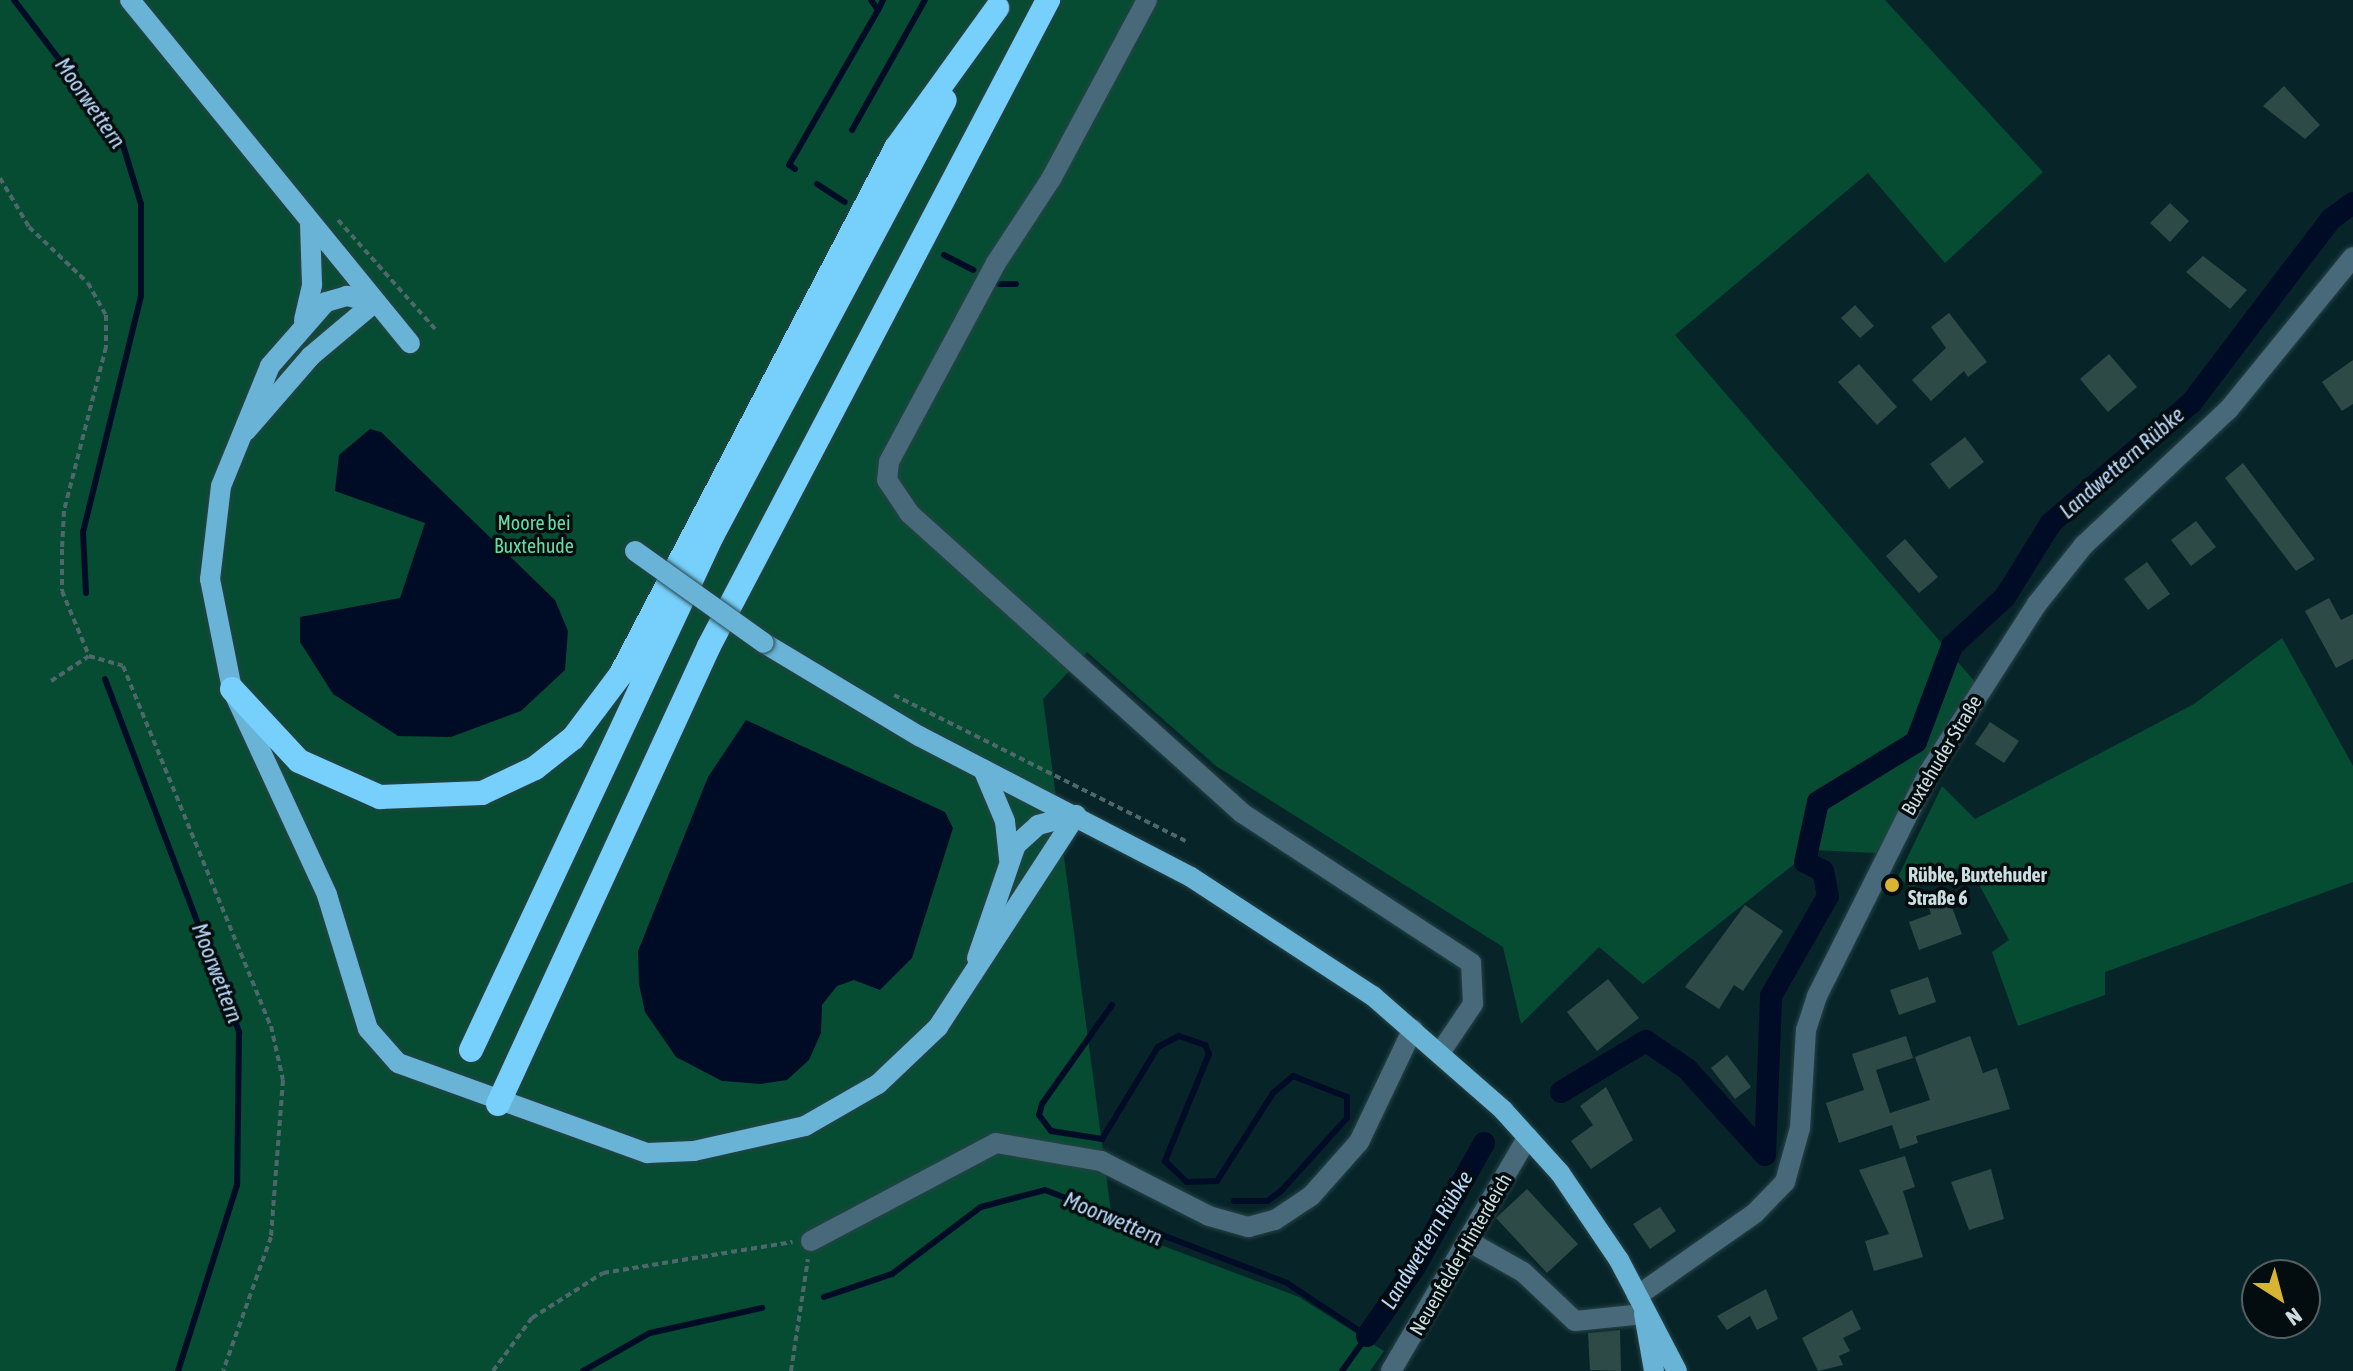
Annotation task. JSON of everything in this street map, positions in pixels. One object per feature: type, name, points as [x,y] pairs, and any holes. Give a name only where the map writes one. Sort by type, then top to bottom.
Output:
[{"type":"highway","points":[[498,1104],[709,646],[1048,0]]},
{"type":"highway","points":[[232,689],[299,761],[380,797],[482,793],[553,755],[598,712],[621,674],[876,204],[926,103],[999,4]]},
{"type":"highway","points":[[471,1050],[662,638],[861,231]]},
{"type":"main road","points":[[130,0],[253,156],[410,343]]},
{"type":"main road","points":[[310,225],[312,284],[298,329],[257,390],[221,486],[211,550],[214,626],[232,689],[327,895],[372,1035],[407,1069],[498,1104],[647,1153],[774,1135],[826,1117],[878,1084],[929,1037],[1076,815]]},
{"type":"main road","points":[[298,329],[336,298],[374,303]]},
{"type":"main road","points":[[241,437],[303,364],[374,303]]},
{"type":"main road","points":[[635,551],[764,643],[919,736],[1076,815],[1272,926],[1413,1029],[1503,1110],[1579,1198],[1677,1371]]},
{"type":"main road","points":[[983,769],[1005,821],[1009,861]]},
{"type":"main road","points":[[971,977],[1009,861],[1028,831],[1076,815]]},
{"type":"main road","points":[[1641,1305],[1654,1371]]},
{"type":"street","points":[[1147,0],[1051,179],[996,263],[889,462],[887,480],[909,513],[1242,813],[1471,963],[1473,1004],[1440,1053]]},
{"type":"street","name":"Buxtehuder Straße","points":[[1641,1305],[1755,1213],[1785,1182],[1800,1128],[1806,1030],[1850,918],[1929,772],[2037,604],[2084,545],[2229,409],[2353,257]]},
{"type":"street","points":[[811,1241],[996,1143],[1101,1161],[1209,1216],[1248,1227],[1275,1220],[1311,1196],[1359,1142],[1413,1029]]},
{"type":"street","name":"Neuenfelder Hinterdeich","points":[[1391,1371],[1528,1137]]},
{"type":"street","points":[[1468,1241],[1523,1272],[1575,1321],[1641,1305]]},
{"type":"path","points":[[0,178],[29,227],[88,283],[106,315],[106,347],[62,536],[62,591],[89,656]]},
{"type":"path","points":[[51,681],[89,656],[123,666],[251,965],[283,1080],[271,1237],[223,1371]]},
{"type":"path","points":[[886,690],[1188,842]]},
{"type":"path","points":[[493,1371],[532,1318],[603,1273],[688,1254],[811,1241],[791,1371]]},
{"type":"green space","name":"Moore bei Buxtehude","points":[[0,0],[1885,0],[2043,172],[1945,263],[1868,173],[1675,335],[1976,683],[1876,853],[1812,850],[1643,984],[1599,947],[1521,1024],[1503,947],[1216,766],[1087,652],[1043,699],[1113,1227],[1299,1297],[1384,1351],[1370,1371],[0,1371]]},
{"type":"green space","points":[[2282,638],[2353,766],[2353,882],[2105,972],[2105,995],[2018,1026],[1992,952],[2009,940],[1968,864],[1911,888],[1898,877],[1942,786],[1975,819],[2194,704]]},
{"type":"water","points":[[370,429],[381,432],[555,600],[568,631],[565,670],[521,711],[451,737],[398,736],[333,694],[300,642],[300,617],[400,598],[425,523],[335,491],[339,455]]},
{"type":"water","points":[[746,720],[945,812],[953,828],[912,958],[880,990],[854,980],[837,986],[822,1005],[821,1033],[809,1060],[787,1080],[761,1084],[722,1081],[676,1057],[645,1012],[639,984],[638,951],[708,777]]},
{"type":"building","points":[[2284,86],[2320,125],[2305,139],[2263,106]]},
{"type":"building","points":[[2170,203],[2189,221],[2170,242],[2150,223]]},
{"type":"building","points":[[2203,256],[2247,290],[2230,309],[2186,272]]},
{"type":"building","points":[[1855,305],[1874,326],[1860,338],[1841,318]]},
{"type":"building","points":[[1949,313],[1987,362],[1968,377],[1964,371],[1931,401],[1912,380],[1946,348],[1931,327]]},
{"type":"building","points":[[2109,354],[2137,387],[2108,412],[2080,379]]},
{"type":"building","points":[[2353,360],[2353,404],[2342,411],[2322,382]]},
{"type":"building","points":[[1859,364],[1897,407],[1877,425],[1838,382]]},
{"type":"building","points":[[1965,437],[1984,462],[1949,489],[1930,464]]},
{"type":"building","points":[[2243,463],[2315,559],[2296,571],[2225,478]]},
{"type":"building","points":[[2196,521],[2216,547],[2191,566],[2171,540]]},
{"type":"building","points":[[1905,539],[1938,577],[1919,593],[1886,556]]},
{"type":"building","points":[[2147,562],[2170,594],[2148,610],[2124,579]]},
{"type":"building","points":[[2329,598],[2341,620],[2353,614],[2353,659],[2336,668],[2305,611]]},
{"type":"building","points":[[1990,722],[2019,741],[2004,763],[1975,744]]},
{"type":"building","points":[[1947,894],[1962,934],[1919,950],[1909,922],[1931,914],[1927,902]]},
{"type":"building","points":[[1745,905],[1783,931],[1743,991],[1734,985],[1719,1009],[1685,987]]},
{"type":"building","points":[[1928,977],[1936,1002],[1899,1015],[1890,990]]},
{"type":"building","points":[[1608,979],[1639,1018],[1597,1051],[1567,1012]]},
{"type":"building","points":[[1906,1036],[1913,1058],[1876,1070],[1890,1113],[1930,1100],[1915,1057],[1970,1036],[1983,1073],[1997,1068],[2010,1109],[1916,1136],[1918,1143],[1900,1149],[1892,1125],[1839,1143],[1826,1103],[1864,1090],[1852,1054]]},
{"type":"building","points":[[1727,1055],[1751,1087],[1735,1099],[1711,1068]]},
{"type":"building","points":[[1606,1087],[1633,1140],[1591,1169],[1571,1141],[1593,1125],[1580,1106]]},
{"type":"building","points":[[1905,1156],[1915,1187],[1903,1191],[1923,1257],[1874,1271],[1865,1241],[1889,1234],[1859,1170]]},
{"type":"building","points":[[1991,1169],[2004,1219],[1969,1230],[1951,1182]]},
{"type":"building","points":[[1527,1189],[1578,1244],[1547,1273],[1496,1218]]},
{"type":"building","points":[[1660,1207],[1676,1231],[1650,1249],[1633,1224]]},
{"type":"building","points":[[1766,1289],[1778,1319],[1757,1330],[1750,1316],[1727,1330],[1717,1316]]},
{"type":"building","points":[[1852,1310],[1861,1329],[1843,1338],[1850,1351],[1839,1356],[1843,1365],[1818,1371],[1802,1338]]},
{"type":"building","points":[[1620,1330],[1621,1371],[1590,1370],[1588,1333]]},
{"type":"waterway","name":"Moorwettern","points":[[14,0],[122,142],[141,204],[141,296],[83,532],[86,593]]},
{"type":"waterway","points":[[871,0],[878,10],[883,0]]},
{"type":"waterway","points":[[852,130],[925,0]]},
{"type":"waterway","points":[[795,169],[789,165],[878,10]]},
{"type":"waterway","points":[[817,184],[845,202]]},
{"type":"waterway","name":"Landwettern Rübke","points":[[1561,1092],[1646,1041],[1687,1069],[1765,1155],[1771,996],[1828,896],[1823,871],[1805,862],[1818,802],[1916,742],[1952,646],[2005,597],[2051,523],[2192,402],[2331,219],[2353,203]]},
{"type":"waterway","points":[[944,255],[973,270]]},
{"type":"waterway","points":[[999,284],[1016,284]]},
{"type":"waterway","name":"Moorwettern","points":[[105,679],[239,1032],[237,1185],[178,1371]]},
{"type":"waterway","points":[[1112,1005],[1042,1104],[1039,1115],[1051,1131],[1102,1139],[1158,1047],[1179,1036],[1205,1045],[1209,1054],[1165,1161],[1187,1182],[1217,1181],[1273,1093],[1293,1076],[1347,1097],[1347,1118],[1281,1191],[1267,1201],[1234,1201]]},
{"type":"waterway","name":"Landwettern Rübke","points":[[1367,1336],[1415,1267],[1484,1143]]},
{"type":"waterway","name":"Moorwettern","points":[[824,1297],[892,1274],[981,1207],[1045,1190],[1287,1283],[1367,1336],[1342,1371]]},
{"type":"waterway","name":"Moorwettern","points":[[583,1371],[650,1333],[762,1308]]},
{"type":"place","name":"Rübke, Buxtehuder Straße 6","points":[[1892,885]]}]
